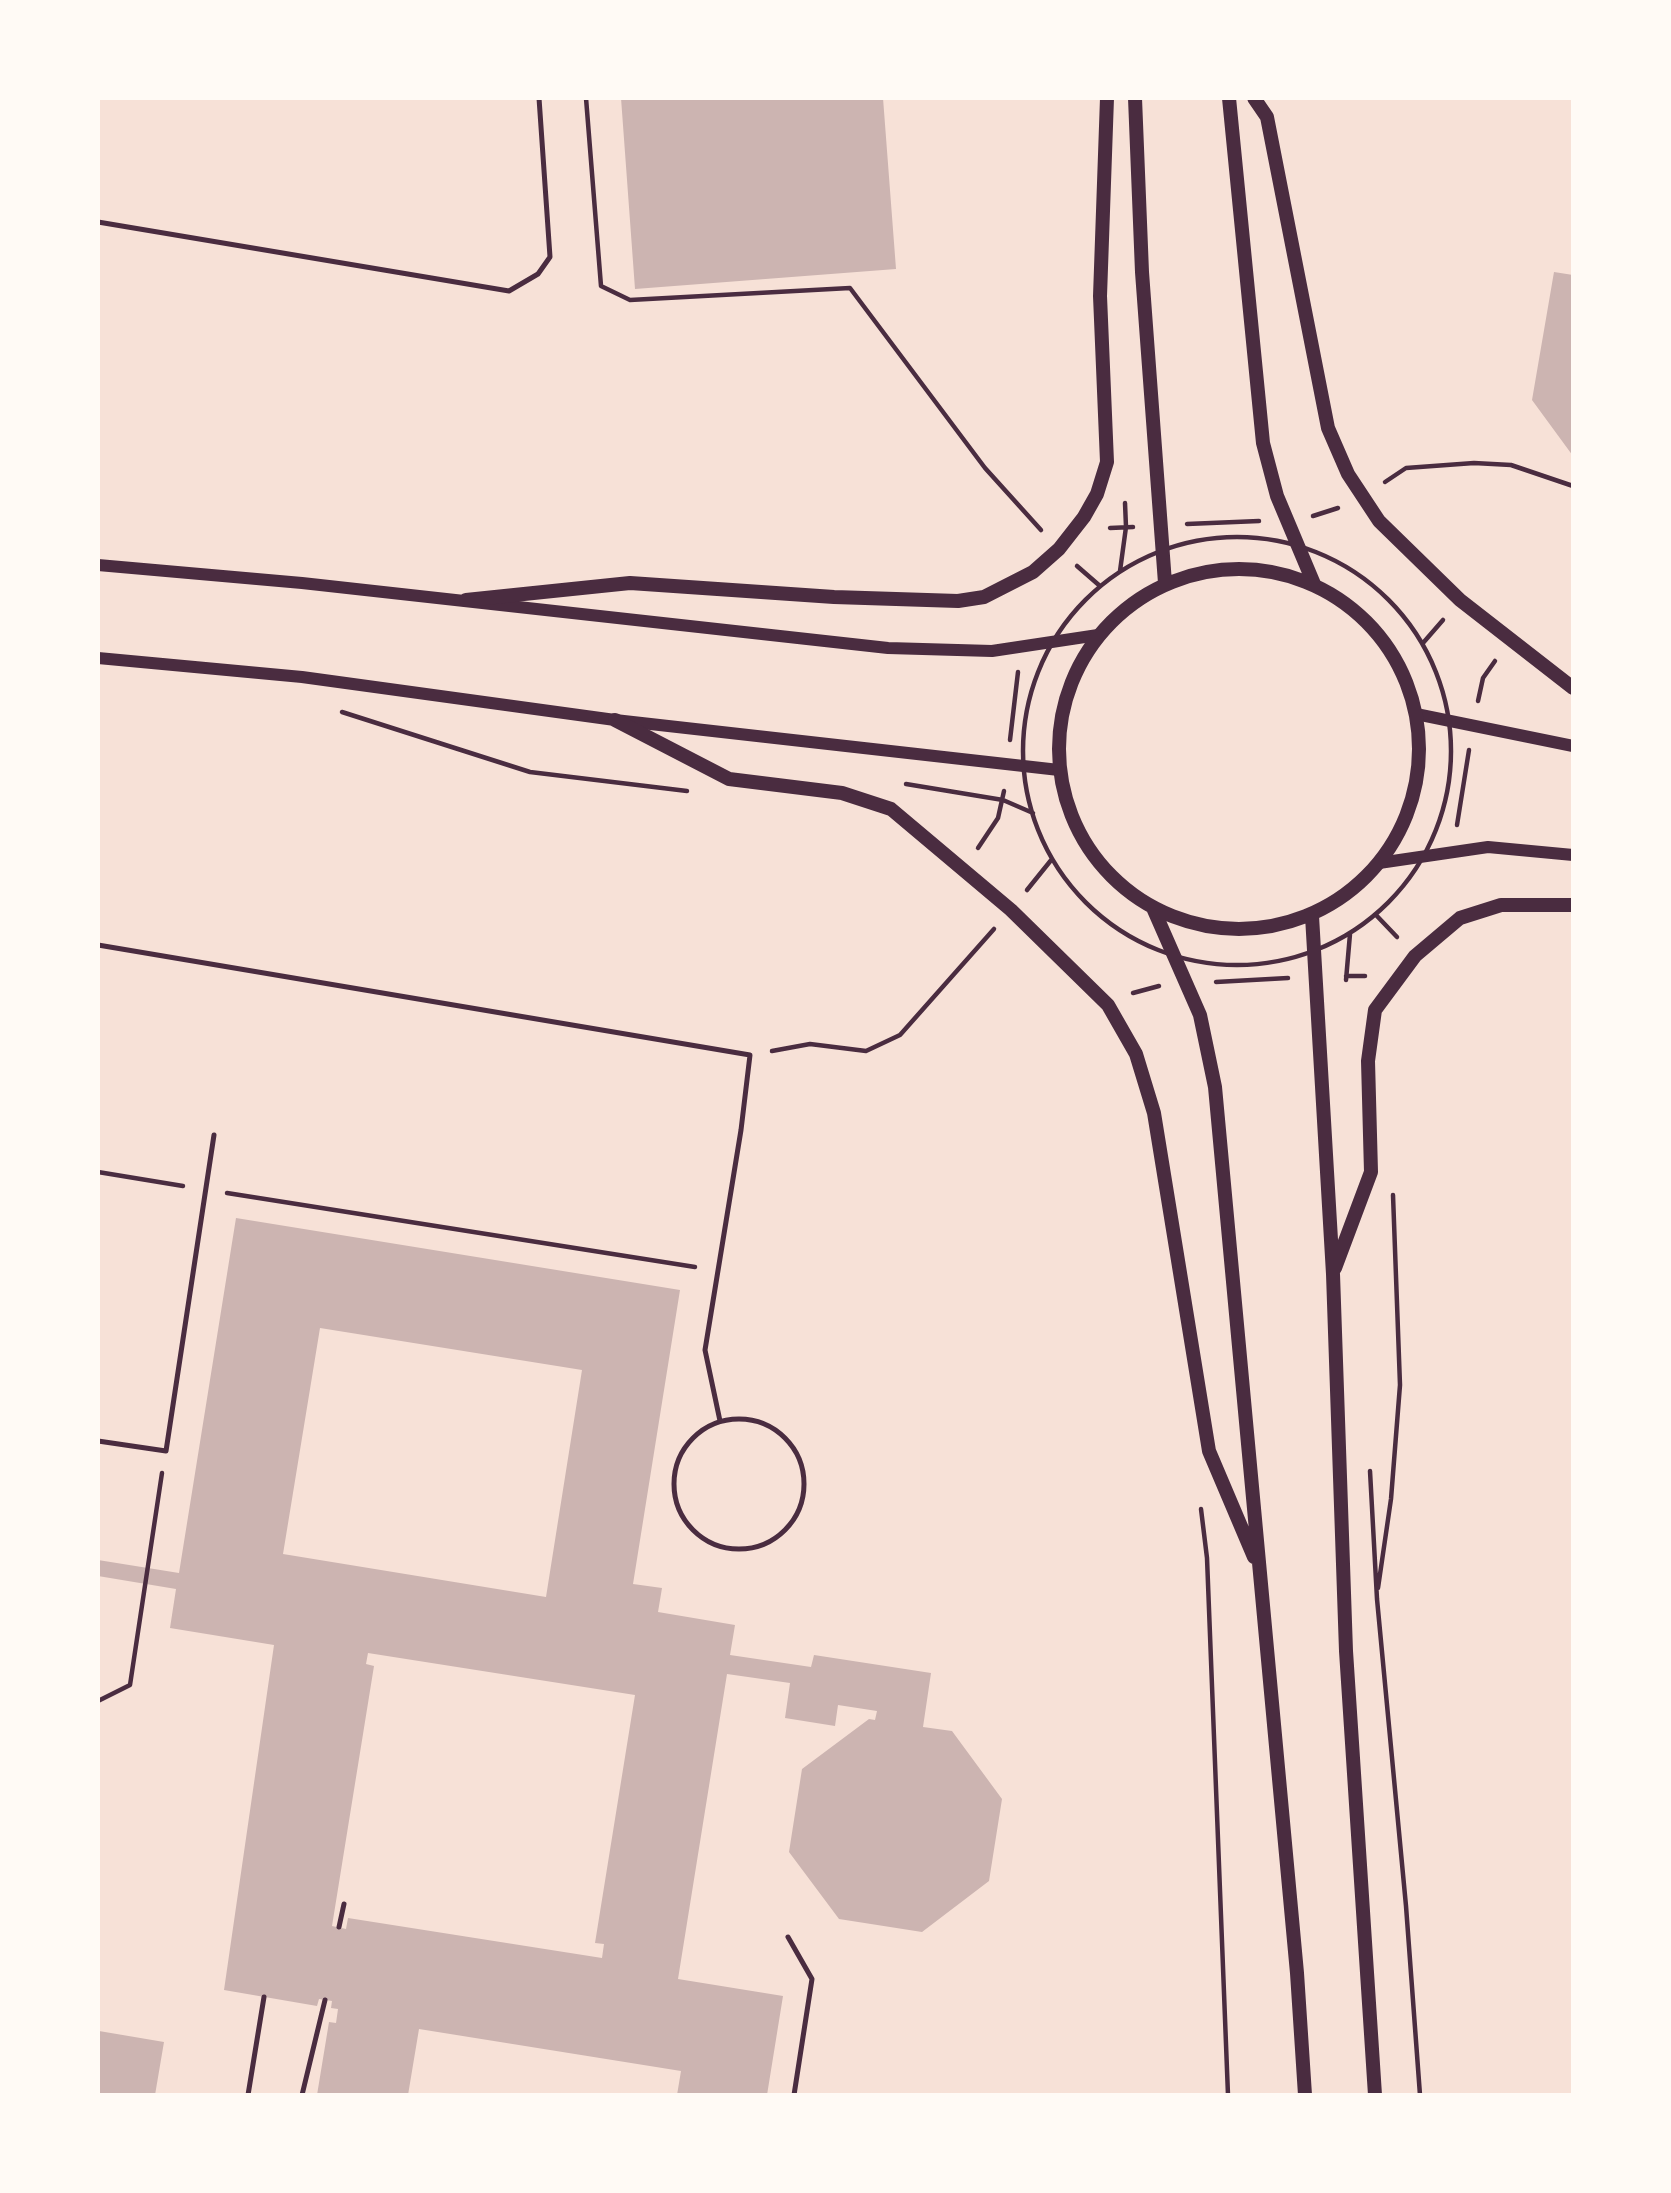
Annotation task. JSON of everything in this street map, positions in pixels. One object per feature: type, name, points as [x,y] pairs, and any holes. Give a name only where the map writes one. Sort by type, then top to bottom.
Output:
[{"type":"main road","points":[[467,600],[630,583],[834,597],[958,601],[984,597],[1033,572],[1059,548],[1084,517],[1097,494],[1107,462],[1100,296],[1107,98]]},
{"type":"main road","points":[[1135,98],[1142,272],[1165,583]]},
{"type":"main road","points":[[1229,98],[1262,443],[1277,496],[1314,584]]},
{"type":"main road","points":[[1254,98],[1267,117],[1328,428],[1348,474],[1379,521],[1460,600],[1573,688]]},
{"type":"main road","points":[[1240,568],[1278,572],[1314,584],[1351,607],[1381,637],[1403,673],[1416,714],[1418,766],[1406,818],[1379,863],[1343,897],[1312,916],[1264,928],[1225,929],[1188,923],[1153,908],[1129,893],[1089,851],[1075,826],[1059,770],[1059,734],[1065,699],[1079,665],[1098,635],[1129,605],[1165,583],[1202,572],[1240,568]]},
{"type":"main road","points":[[615,720],[729,779],[842,793],[891,809],[1011,909],[1108,1005],[1136,1054],[1154,1113],[1209,1451],[1260,1572]]},
{"type":"main road","points":[[1333,1274],[1371,1172],[1368,1061],[1375,1010],[1415,956],[1460,918],[1501,905],[1573,905]]},
{"type":"main road","points":[[1153,908],[1200,1016],[1215,1087],[1297,1973],[1305,2095]]},
{"type":"main road","points":[[1312,916],[1333,1274],[1346,1651],[1375,2095]]},
{"type":"street","points":[[98,565],[467,600],[888,648],[992,651],[1098,635]]},
{"type":"street","points":[[98,658],[302,677],[615,720],[1059,770]]},
{"type":"street","points":[[1416,714],[1573,746]]},
{"type":"street","points":[[1379,863],[1488,847],[1573,855]]},
{"type":"lane","points":[[98,222],[509,291],[538,274],[550,257],[538,98]]},
{"type":"lane","points":[[98,945],[750,1055],[741,1130],[705,1350],[720,1421]]},
{"type":"lane","points":[[98,1441],[166,1451],[214,1135]]},
{"type":"lane","points":[[741,1419],[763,1423],[781,1434],[795,1451],[803,1471],[803,1493],[797,1514],[785,1531],[767,1543],[747,1549],[726,1548],[706,1541],[691,1528],[679,1509],[674,1488],[681,1457],[701,1431],[720,1421],[741,1419]]},
{"type":"lane","points":[[339,1927],[344,1904]]},
{"type":"lane","points":[[788,1937],[812,1979],[794,2095]]},
{"type":"lane","points":[[248,2095],[264,1997]]},
{"type":"lane","points":[[302,2095],[325,2000]]},
{"type":"path","points":[[586,98],[601,286],[630,300],[850,288],[985,468],[1059,548],[1100,586]]},
{"type":"path","points":[[1164,549],[1197,540],[1230,537],[1264,538],[1297,545],[1335,560],[1370,582],[1399,610],[1423,643],[1440,681],[1449,721],[1448,790],[1424,856],[1394,897],[1350,933]]},
{"type":"path","points":[[1120,571],[1100,586],[1073,613],[1052,643],[1029,701],[1024,731],[1024,767],[1033,813],[1052,859],[1084,901],[1126,934],[1174,956],[1216,964],[1260,964],[1314,952]]},
{"type":"path","points":[[1452,852],[1483,678],[1511,641]]},
{"type":"path","points":[[336,710],[530,772],[695,792]]},
{"type":"path","points":[[895,783],[1003,800],[1033,813]]},
{"type":"path","points":[[750,1055],[810,1044],[866,1051],[900,1035],[997,925]]},
{"type":"path","points":[[1108,1005],[1150,987],[1186,984],[1315,976],[1368,976],[1392,987]]},
{"type":"path","points":[[98,1172],[718,1271]]},
{"type":"path","points":[[1393,1193],[1400,1385],[1391,1499],[1377,1599],[1406,1906],[1420,2095]]},
{"type":"path","points":[[98,1701],[130,1685],[166,1451]]},
{"type":"path","points":[[1200,1502],[1208,1558],[1228,2095]]},
{"type":"building","points":[[621,98],[883,98],[896,269],[635,289]]},
{"type":"building","points":[[1554,272],[1573,275],[1573,456],[1532,400]]},
{"type":"building","points":[[236,1218],[680,1290],[633,1584],[662,1588],[658,1612],[735,1625],[730,1655],[811,1667],[814,1655],[931,1673],[923,1727],[952,1731],[1002,1799],[989,1881],[922,1932],[839,1919],[789,1852],[802,1769],[869,1719],[875,1720],[877,1711],[838,1705],[835,1726],[785,1718],[790,1683],[727,1674],[678,1979],[783,1996],[767,2095],[677,2095],[681,2071],[419,2029],[408,2095],[317,2095],[329,2022],[336,2023],[338,2009],[331,2008],[332,2001],[319,1999],[317,2006],[224,1990],[274,1645],[170,1628],[176,1589],[98,1576],[98,1560],[179,1573]],"holes":[[[320,1328],[582,1370],[546,1597],[283,1554]],[[368,1653],[635,1695],[595,1943],[604,1944],[602,1958],[348,1918],[346,1929],[332,1926],[374,1666],[366,1664]]]},
{"type":"building","points":[[99,2031],[164,2042],[155,2095],[98,2095]]}]
